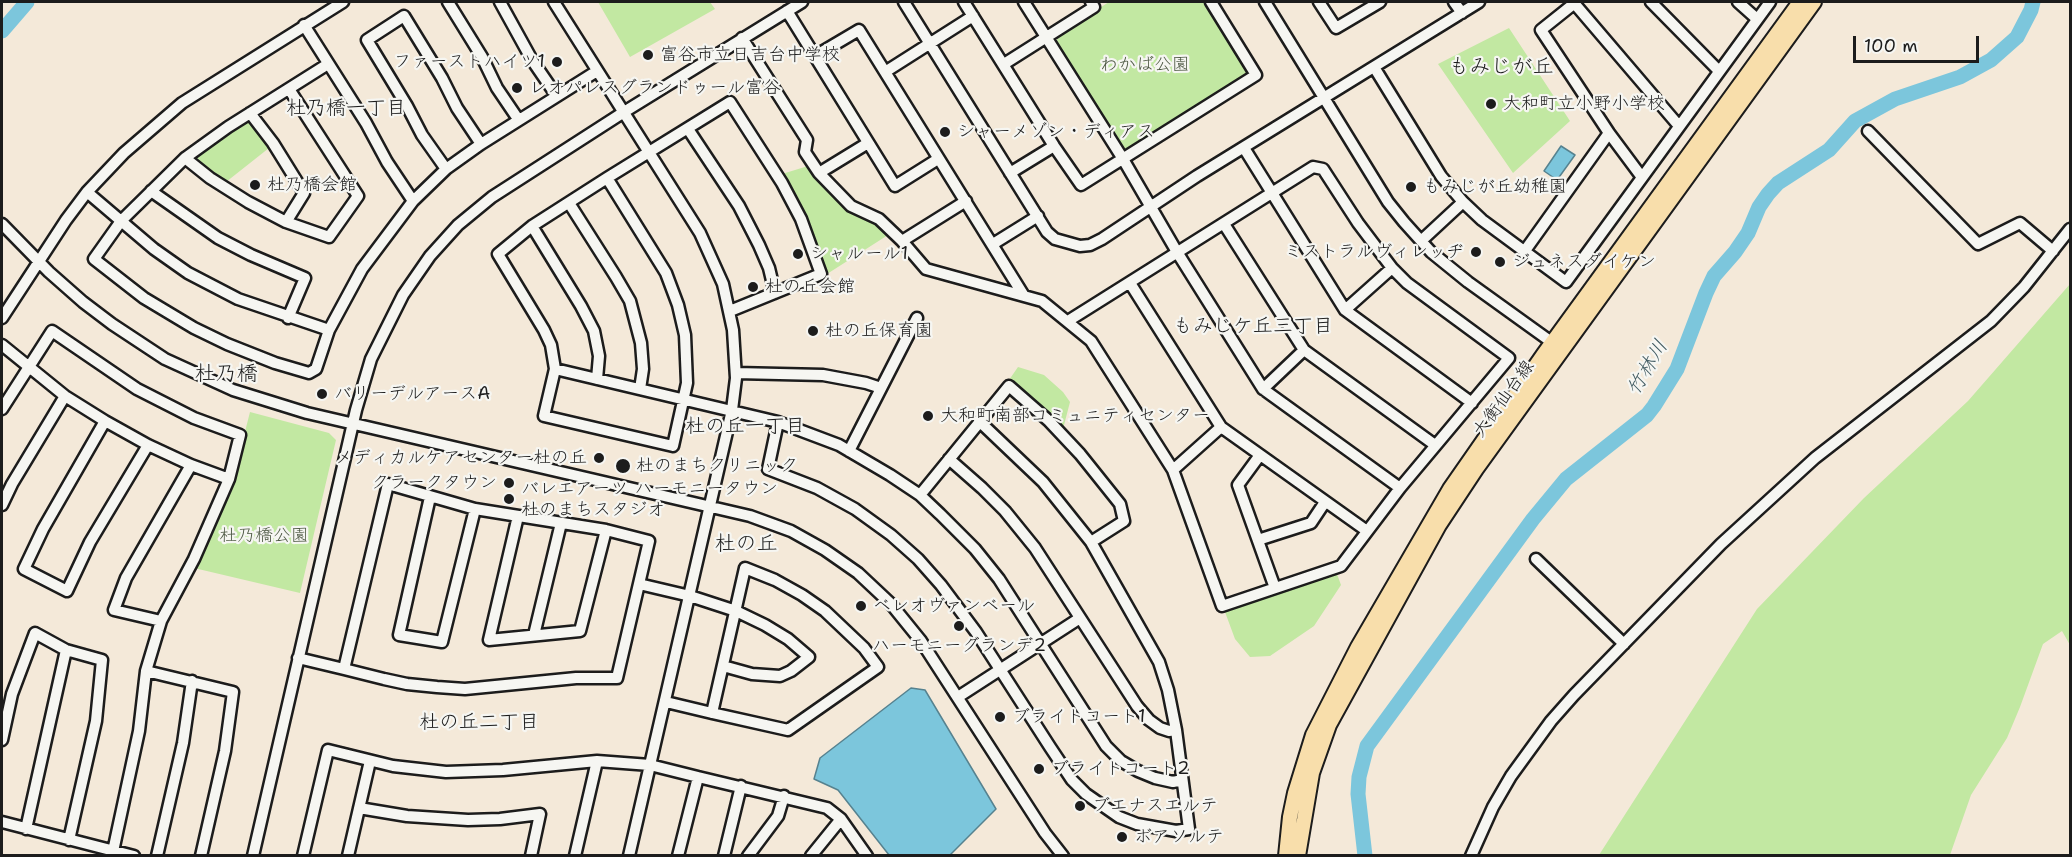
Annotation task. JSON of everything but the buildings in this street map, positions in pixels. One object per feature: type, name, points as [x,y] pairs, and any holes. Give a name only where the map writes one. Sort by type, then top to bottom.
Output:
[{"type":"main road","name":"大衡仙台線","points":[[1298,855],[1312,773],[1329,725],[1444,517],[1557,346],[1800,2]]},
{"type":"main road","name":"大衡仙台線","points":[[1286,855],[1295,793],[1313,735],[1358,647],[1450,489],[1814,2]]},
{"type":"street","points":[[2,318],[87,192],[124,153],[182,103],[343,2]]},
{"type":"street","points":[[448,2],[518,120]]},
{"type":"street","points":[[500,2],[532,60],[556,95]]},
{"type":"street","points":[[554,2],[701,236],[723,284],[730,311],[736,373],[732,410],[629,855]]},
{"type":"street","points":[[253,855],[353,424],[371,359],[403,295],[430,256],[458,225],[492,197],[802,2]]},
{"type":"street","points":[[904,2],[1047,232],[1055,240],[1080,246],[1090,245],[1102,239],[1151,206],[1479,2]]},
{"type":"street","points":[[964,2],[1080,185],[1256,75],[1211,2]]},
{"type":"street","points":[[1024,2],[1263,389],[1400,488]]},
{"type":"street","points":[[1004,64],[1094,7],[1091,2]]},
{"type":"street","points":[[1265,2],[1388,202],[1421,241],[1468,282],[1557,346]]},
{"type":"street","points":[[1319,2],[1336,28],[1380,2]]},
{"type":"street","points":[[1455,2],[1462,13]]},
{"type":"street","points":[[1641,176],[1609,133],[1540,30],[1575,2],[1679,126]]},
{"type":"street","points":[[1651,2],[1719,71]]},
{"type":"street","points":[[1738,2],[1757,19]]},
{"type":"street","points":[[1374,68],[1441,176],[1463,202],[1524,252],[1566,282],[1641,176],[1770,2]]},
{"type":"street","points":[[787,11],[895,186],[938,159]]},
{"type":"street","points":[[446,169],[422,135],[368,40],[404,16],[442,78],[457,108],[481,144]]},
{"type":"street","points":[[885,72],[973,16]]},
{"type":"street","points":[[304,26],[413,201]]},
{"type":"street","points":[[815,56],[859,30],[1024,296]]},
{"type":"street","points":[[742,38],[807,140],[805,152],[819,173],[851,206],[879,219],[926,268],[1042,300],[1091,341],[1173,470],[1222,606],[1341,566],[1400,488],[1509,358],[1407,283],[1392,268],[1358,223],[1323,169],[1313,167],[1068,321]]},
{"type":"street","points":[[328,64],[250,113],[185,158],[121,221],[94,259],[144,298],[194,328],[275,363],[309,373],[316,369],[329,330],[362,268],[413,201],[446,169],[481,144],[597,71]]},
{"type":"street","points":[[185,158],[210,178],[286,222],[329,237],[358,196],[289,89]]},
{"type":"street","points":[[607,178],[666,273],[686,335],[687,383],[673,446],[544,416],[555,369],[551,345],[498,254],[532,226],[607,178],[730,102],[787,192],[801,219],[820,274],[730,311]]},
{"type":"street","points":[[250,113],[273,143],[304,193],[286,222]]},
{"type":"street","points":[[688,129],[739,207],[759,245],[775,293]]},
{"type":"street","points":[[1868,131],[1978,244],[2023,223],[2054,251]]},
{"type":"street","points":[[1524,252],[1609,133]]},
{"type":"street","points":[[819,173],[868,143]]},
{"type":"street","points":[[1010,173],[1054,146]]},
{"type":"street","points":[[1244,148],[1345,310],[1472,403]]},
{"type":"street","points":[[151,191],[218,238],[305,278],[288,318]]},
{"type":"street","points":[[87,192],[154,249],[188,273],[238,299],[288,318],[329,330]]},
{"type":"street","points":[[902,241],[966,201]]},
{"type":"street","points":[[569,202],[630,301],[642,344],[643,369],[640,389]]},
{"type":"street","points":[[1421,241],[1463,202]]},
{"type":"street","points":[[993,244],[1038,216]]},
{"type":"street","points":[[2,224],[38,262],[83,302],[112,324],[165,358],[205,379],[265,401],[353,424],[750,516],[791,531],[825,550],[858,573],[891,604],[921,641],[1045,833],[1063,855]]},
{"type":"street","points":[[1224,224],[1304,350],[1435,445]]},
{"type":"street","points":[[532,226],[594,331],[599,356],[597,379]]},
{"type":"street","points":[[1471,855],[1493,807],[1529,751],[1551,721],[1624,644],[1721,544],[1815,458],[1991,321],[2024,287],[2070,229]]},
{"type":"street","points":[[1345,310],[1392,268]]},
{"type":"street","points":[[1130,283],[1221,427],[1367,531]]},
{"type":"street","points":[[849,451],[917,318]]},
{"type":"street","points":[[2,409],[52,331],[137,389],[194,418],[240,435],[229,479],[194,559],[161,621],[146,671],[140,731],[113,853]]},
{"type":"street","points":[[2,345],[65,396],[105,421],[148,445],[229,479]]},
{"type":"street","points":[[1263,389],[1304,350]]},
{"type":"street","points":[[555,369],[732,410],[778,423],[817,436],[849,451],[890,475],[920,495],[975,549],[999,579],[1106,746],[1138,771],[1173,782],[1182,780]]},
{"type":"street","points":[[736,373],[823,375],[866,382],[881,388]]},
{"type":"street","points":[[920,495],[1009,386],[1057,429],[1120,504],[1124,521],[1091,542]]},
{"type":"street","points":[[2,505],[12,484],[65,396]]},
{"type":"street","points":[[105,421],[52,512],[24,569],[67,591],[90,542],[148,445]]},
{"type":"street","points":[[778,423],[768,469],[817,488],[855,509],[891,535],[918,560],[941,585],[976,632],[1072,780],[1103,808],[1119,817],[1137,824],[1176,831],[1189,829],[1176,730],[1168,690],[1159,662],[1091,542],[1044,482],[980,422]]},
{"type":"street","points":[[1173,470],[1221,427]]},
{"type":"street","points":[[1260,455],[1238,485],[1275,588]]},
{"type":"street","points":[[949,459],[1005,511],[1035,548],[1137,706],[1149,720],[1169,731],[1176,730]]},
{"type":"street","points":[[161,621],[114,610],[126,578],[191,465]]},
{"type":"street","points":[[298,658],[406,684],[465,689],[576,678],[617,678],[649,541],[606,530],[475,509],[388,484],[344,669]]},
{"type":"street","points":[[430,497],[399,635],[442,642],[475,509]]},
{"type":"street","points":[[1258,540],[1311,524],[1325,502]]},
{"type":"street","points":[[518,516],[489,640],[580,631],[606,530]]},
{"type":"street","points":[[534,635],[561,523]]},
{"type":"street","points":[[1536,559],[1624,644]]},
{"type":"street","points":[[666,702],[712,713],[788,730],[878,667],[864,648],[825,611],[784,585],[745,568],[712,713]]},
{"type":"street","points":[[639,584],[690,596],[736,611],[788,639],[809,657],[791,671],[780,676],[768,676],[723,666]]},
{"type":"street","points":[[958,697],[1080,618]]},
{"type":"street","points":[[2,740],[12,694],[35,633],[66,650],[102,660],[96,721],[69,840]]},
{"type":"street","points":[[26,829],[66,650]]},
{"type":"street","points":[[146,671],[233,692],[225,751],[201,855]]},
{"type":"street","points":[[157,855],[183,743],[192,681]]},
{"type":"street","points":[[303,855],[328,750],[370,761],[420,770],[476,772],[597,761],[650,765],[827,808],[841,819],[867,855]]},
{"type":"street","points":[[348,855],[370,761]]},
{"type":"street","points":[[575,855],[597,761]]},
{"type":"street","points":[[678,855],[698,777]]},
{"type":"street","points":[[724,855],[741,786]]},
{"type":"street","points":[[748,855],[778,816],[784,796]]},
{"type":"street","points":[[359,808],[407,816],[468,820],[540,814],[531,855]]},
{"type":"street","points":[[811,855],[841,819]]},
{"type":"street","points":[[2,822],[113,853],[134,855]]},
{"type":"green space","points":[[598,2],[710,2],[715,9],[630,57]]},
{"type":"green space","name":"わかば公園","points":[[1109,2],[1205,2],[1250,71],[1248,76],[1128,151],[1122,149],[1057,45],[1057,35]]},
{"type":"green space","points":[[1509,28],[1570,121],[1513,173],[1438,64]]},
{"type":"green space","points":[[245,119],[253,121],[269,148],[226,182],[196,161],[195,156]]},
{"type":"green space","points":[[808,166],[845,208],[876,223],[888,235],[827,274],[800,205],[782,174]]},
{"type":"green space","points":[[2070,284],[2070,645],[2062,631],[2043,644],[2007,738],[1971,795],[1950,855],[1599,855],[1757,609],[1864,498],[1968,401]]},
{"type":"green space","points":[[1018,367],[1044,375],[1063,392],[1070,402],[1063,429],[1009,380]]},
{"type":"green space","name":"杜乃橋公園","points":[[250,412],[329,433],[336,440],[300,593],[194,568],[218,521],[230,491]]},
{"type":"green space","points":[[1337,574],[1341,585],[1314,626],[1270,656],[1250,657],[1235,639],[1225,612]]},
{"type":"water","points":[[1561,146],[1575,155],[1557,180],[1544,171]]},
{"type":"water","points":[[911,688],[925,690],[996,809],[950,855],[889,855],[838,790],[814,779],[820,758]]},
{"type":"waterway","points":[[2,31],[27,2]]},
{"type":"waterway","name":"竹林川","points":[[1365,856],[1358,794],[1359,777],[1367,746],[1533,519],[1566,479],[1647,415],[1654,406],[1677,369],[1714,276],[1748,233],[1759,207],[1768,194],[1778,183],[1829,150],[1855,121],[1895,99],[1960,77],[1991,60],[2017,37],[2033,2]]},
{"type":"place","name":"富谷市立日吉台中学校","points":[[648,55]]},
{"type":"place","name":"ファーストハイツ1","points":[[557,62]]},
{"type":"place","name":"レオパレスグランドゥール富谷","points":[[517,88]]},
{"type":"place","name":"大和町立小野小学校","points":[[1491,104]]},
{"type":"place","name":"シャーメゾン・ディアス","points":[[945,132]]},
{"type":"place","name":"杜乃橋会館","points":[[255,185]]},
{"type":"place","name":"もみじが丘幼稚園","points":[[1411,187]]},
{"type":"place","name":"ミストラルヴィレッヂ","points":[[1476,252]]},
{"type":"place","name":"シャルール1","points":[[798,254]]},
{"type":"place","name":"ジュネスダイケン","points":[[1500,262]]},
{"type":"place","name":"杜の丘会館","points":[[753,287]]},
{"type":"place","name":"杜の丘保育園","points":[[813,331]]},
{"type":"place","name":"バリーデルアースA","points":[[322,394]]},
{"type":"place","name":"大和町南部コミュニティセンター","points":[[928,416]]},
{"type":"place","name":"メディカルケアセンター杜の丘","points":[[599,458]]},
{"type":"place","name":"杜のまちクリニック","points":[[623,466]]},
{"type":"place","name":"クラークタウン","points":[[509,483]]},
{"type":"place","name":"バレエアーツ ハーモニータウン 杜のまちスタジオ","points":[[509,499]]},
{"type":"place","name":"ベレオヴァンベール","points":[[861,606]]},
{"type":"place","name":"ハーモニーグランデ2","points":[[959,626]]},
{"type":"place","name":"ブライトコート1","points":[[1000,717]]},
{"type":"place","name":"ブライトコート2","points":[[1039,769]]},
{"type":"place","name":"ブエナスエルテ","points":[[1080,806]]},
{"type":"place","name":"ボアソルテ","points":[[1122,837]]},
{"type":"district","name":"もみじが丘","points":[[1501,68]]},
{"type":"district","name":"杜乃橋一丁目","points":[[346,109]]},
{"type":"district","name":"もみじケ丘三丁目","points":[[1253,327]]},
{"type":"district","name":"杜乃橋","points":[[226,375]]},
{"type":"district","name":"杜の丘一丁目","points":[[745,427]]},
{"type":"district","name":"杜の丘","points":[[746,545]]},
{"type":"district","name":"杜の丘二丁目","points":[[479,723]]}]
